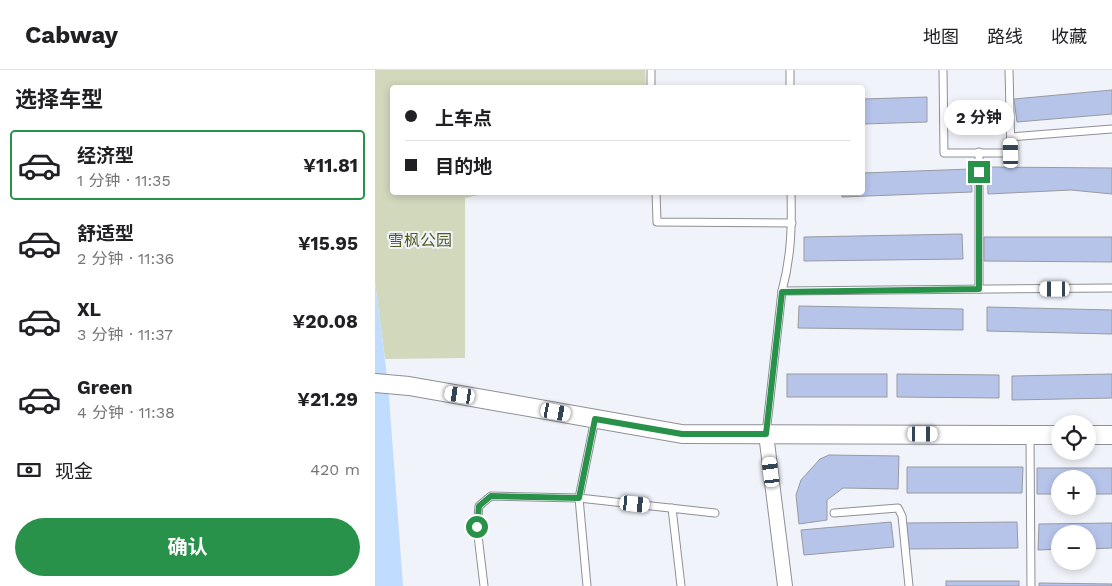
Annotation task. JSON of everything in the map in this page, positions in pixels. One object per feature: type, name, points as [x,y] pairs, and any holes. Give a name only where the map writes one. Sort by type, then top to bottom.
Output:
[{"type":"street","points":[[375,383],[409,386],[682,434],[1051,435]]},
{"type":"street","points":[[766,434],[785,586]]},
{"type":"street","points":[[1096,435],[1112,436]]},
{"type":"lane","points":[[651,70],[651,85]]},
{"type":"lane","points":[[790,70],[790,85]]},
{"type":"lane","points":[[943,70],[944,153],[1011,153],[1009,70]]},
{"type":"lane","points":[[1011,137],[1112,129]]},
{"type":"lane","points":[[979,152],[979,289]]},
{"type":"lane","points":[[656,195],[657,222],[791,223]]},
{"type":"lane","points":[[766,434],[782,292],[792,238],[791,195]]},
{"type":"lane","points":[[782,292],[1112,288]]},
{"type":"lane","points":[[587,586],[579,498],[595,419]]},
{"type":"lane","points":[[1029,434],[1031,586]]},
{"type":"lane","points":[[484,586],[477,527],[479,506],[491,496],[579,498],[715,513]]},
{"type":"lane","points":[[672,508],[681,586]]},
{"type":"lane","points":[[834,513],[898,508],[902,516],[909,586]]},
{"type":"green space","name":"雪枫公园","points":[[375,70],[645,70],[646,85],[390,85],[390,195],[478,195],[465,198],[465,358],[385,359],[375,282]]},
{"type":"water","points":[[375,282],[388,384],[403,586],[375,586]]},
{"type":"building","points":[[1112,90],[1112,114],[1017,122],[1014,99]]},
{"type":"building","points":[[927,97],[927,122],[865,124],[865,99]]},
{"type":"building","points":[[987,167],[1112,168],[1112,194],[1071,190],[988,194]]},
{"type":"building","points":[[971,169],[972,192],[842,197],[842,195],[865,195],[865,173]]},
{"type":"building","points":[[962,234],[963,259],[804,261],[804,237]]},
{"type":"building","points":[[984,237],[1112,237],[1112,262],[984,261]]},
{"type":"building","points":[[799,306],[963,309],[963,330],[798,328]]},
{"type":"building","points":[[987,307],[1112,310],[1112,334],[987,331]]},
{"type":"building","points":[[787,374],[887,374],[887,397],[787,397]]},
{"type":"building","points":[[897,374],[999,375],[999,398],[897,397]]},
{"type":"building","points":[[1112,374],[1112,398],[1012,400],[1012,376]]},
{"type":"building","points":[[829,455],[899,456],[898,489],[843,488],[827,500],[827,520],[799,524],[796,495],[801,480],[820,459]]},
{"type":"building","points":[[907,467],[1023,467],[1022,493],[907,493]]},
{"type":"building","points":[[1037,468],[1112,468],[1112,494],[1096,494],[1096,470],[1051,470],[1051,494],[1037,494]]},
{"type":"building","points":[[891,522],[894,547],[804,555],[801,530]]},
{"type":"building","points":[[1017,522],[1018,548],[906,549],[906,523]]},
{"type":"building","points":[[1112,523],[1112,548],[1096,549],[1096,525],[1051,525],[1051,549],[1038,550],[1039,524]]},
{"type":"building","points":[[946,581],[1019,581],[1019,586],[946,586]]},
{"type":"building","points":[[1039,583],[1112,584],[1112,586],[1039,586]]},
{"type":"route","points":[[477,527],[479,506],[491,496],[579,498],[595,419],[682,434],[766,434],[782,292],[979,289],[979,172]]}]
